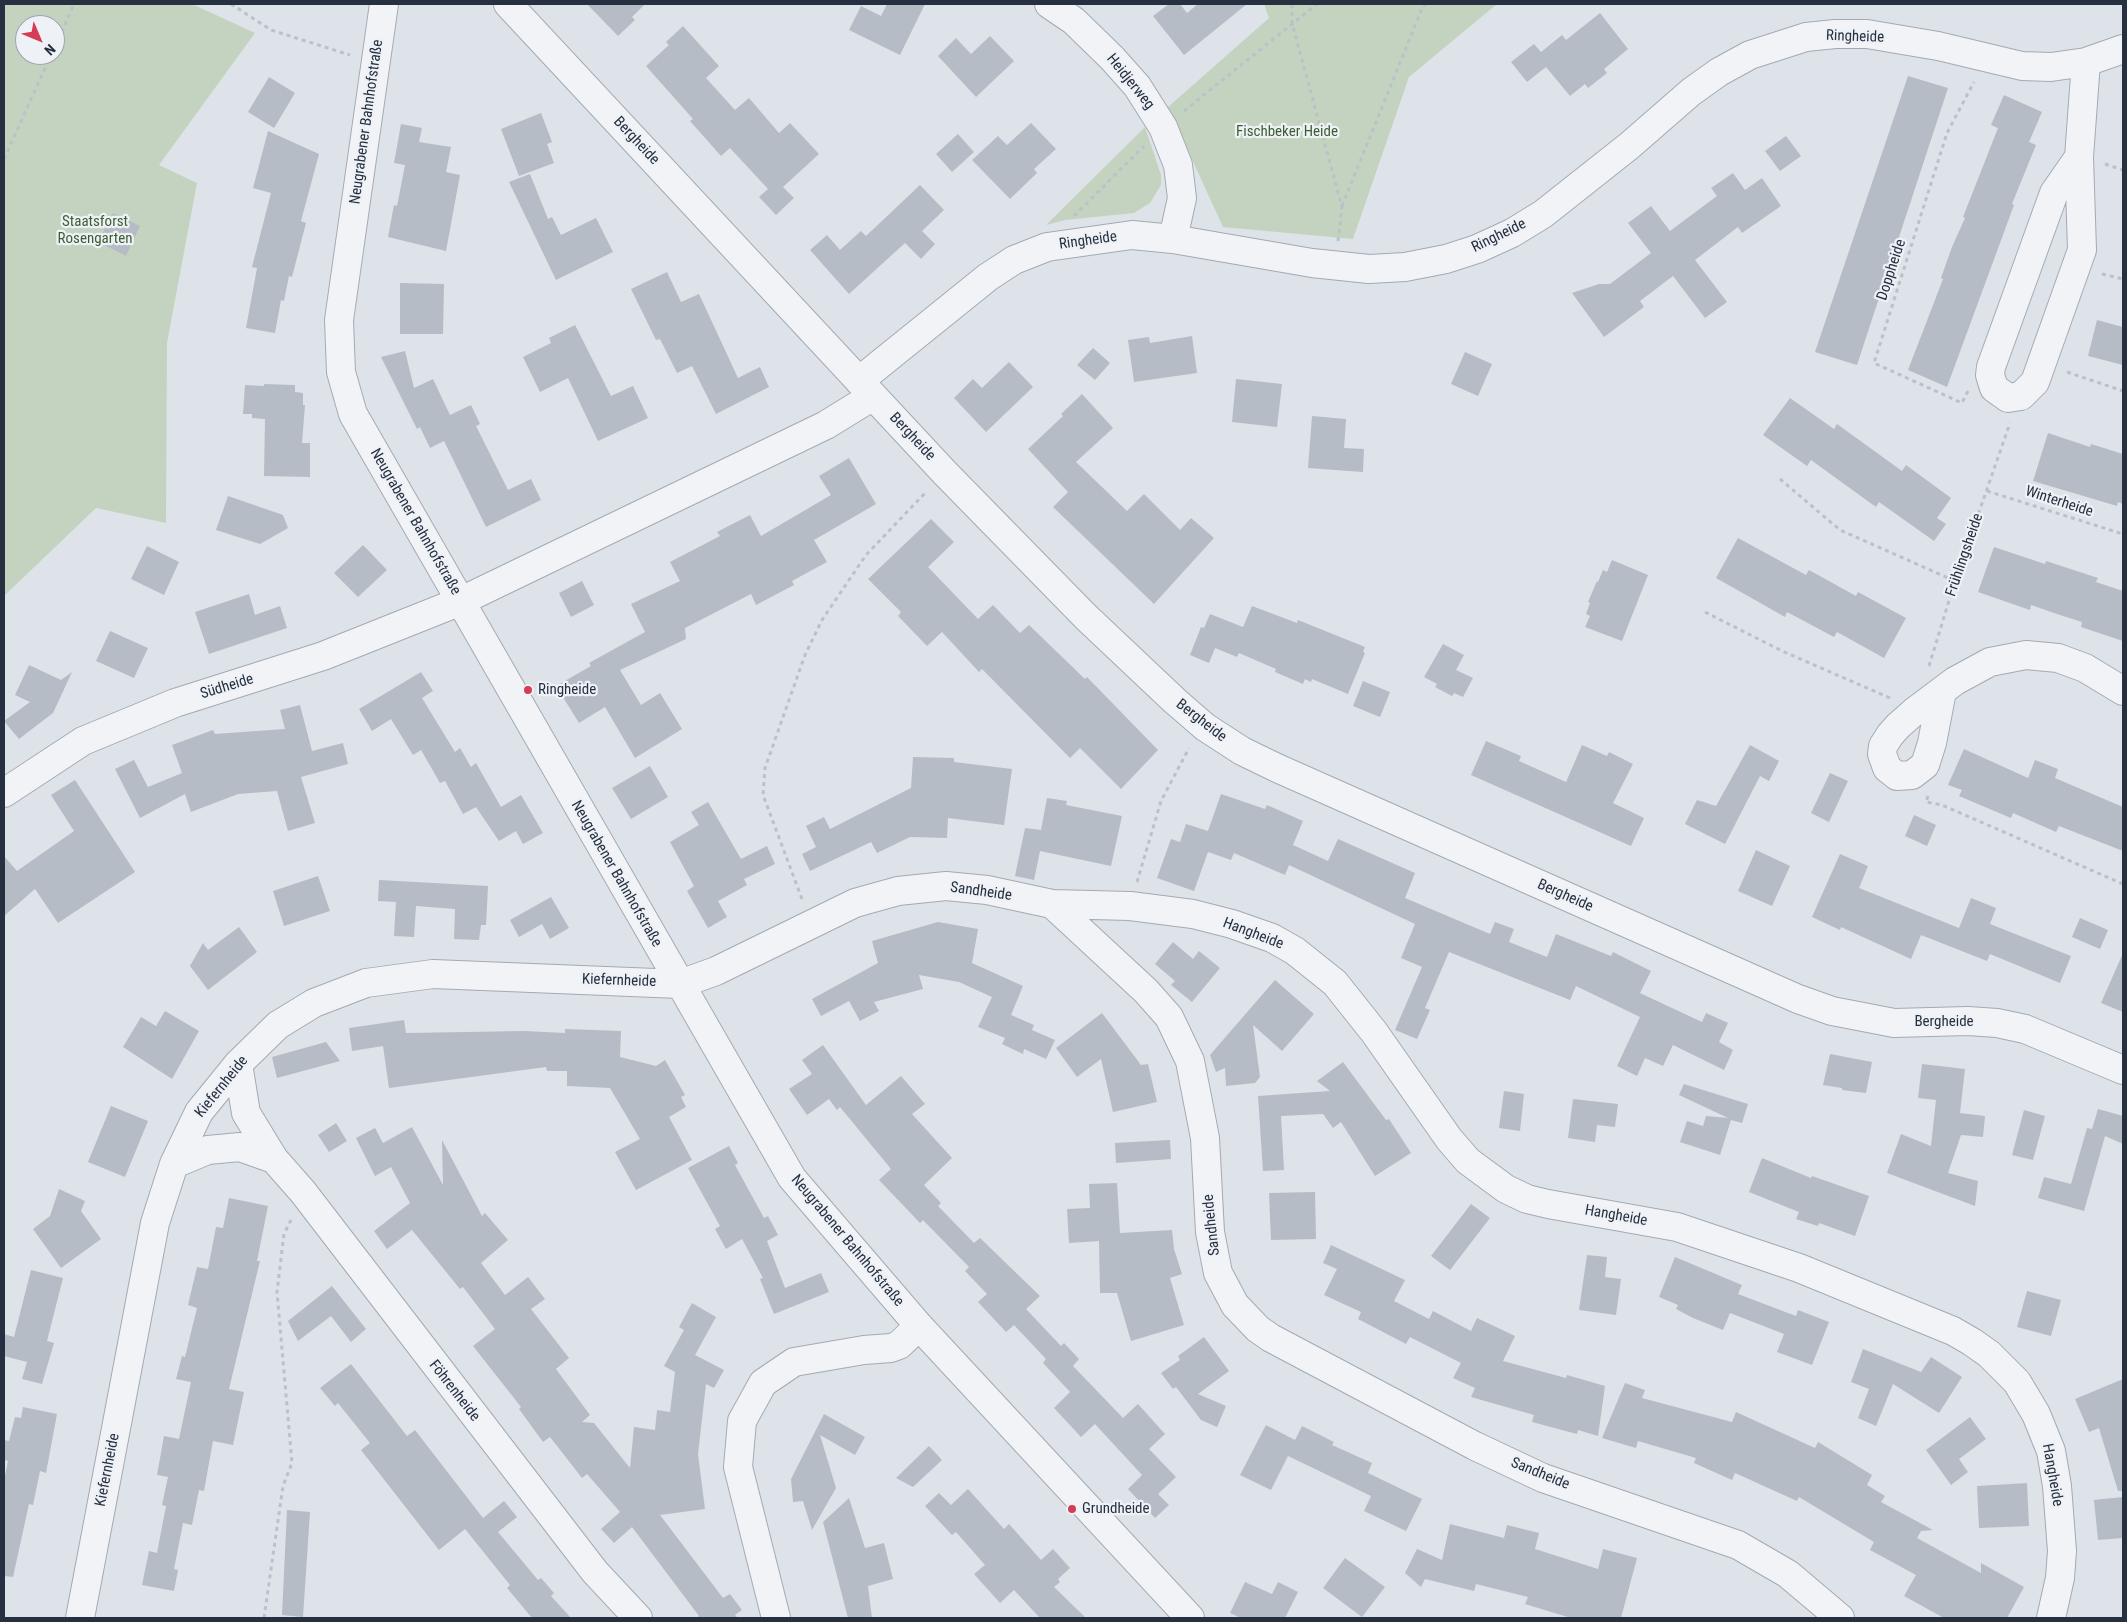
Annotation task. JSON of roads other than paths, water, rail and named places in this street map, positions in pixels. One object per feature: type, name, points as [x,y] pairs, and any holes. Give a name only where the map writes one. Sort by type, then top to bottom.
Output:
[{"type":"street","name":"Neugrabener Bahnhofstraße","points":[[384,4],[339,320],[341,372],[353,414],[792,1178],[919,1326],[1190,1618]]},
{"type":"street","name":"Bergheide","points":[[508,4],[945,473],[1086,617],[1205,727],[1242,751],[1277,768],[1798,1000],[1832,1012],[1894,1023],[1968,1021],[1997,1023],[2026,1029],[2123,1070]]},
{"type":"street","name":"Heidjerweg","points":[[1050,4],[1074,21],[1112,58],[1137,86],[1163,127],[1178,165],[1182,198],[1173,239]]},
{"type":"street","name":"Ringheide","points":[[461,602],[826,425],[988,277],[1014,260],[1047,247],[1132,235],[1173,239],[1336,266],[1369,269],[1405,267],[1446,259],[1477,249],[1512,233],[1543,214],[1584,183],[1691,92],[1719,72],[1750,55],[1779,44],[1806,37],[1835,34],[1867,34],[1938,46],[2022,66],[2051,67],[2086,62],[2123,49]]},
{"type":"street","points":[[2079,157],[2054,193],[1991,367],[1990,376],[1997,392],[2012,398],[2021,396],[2031,387],[2082,250],[2079,157],[2086,62]]},
{"type":"street","name":"Südheide","points":[[4,793],[83,741],[175,703],[323,656],[461,602]]},
{"type":"street","points":[[1935,682],[1930,750],[1925,765],[1912,775],[1898,776],[1887,768],[1882,754],[1883,746],[1890,735],[1915,711],[1935,682],[1990,662],[2026,655],[2070,662],[2123,691]]},
{"type":"street","name":"Sandheide","points":[[680,984],[716,972],[812,924],[875,897],[922,888],[946,886],[987,890],[1052,904],[1146,991],[1177,1031],[1190,1061],[1205,1138],[1212,1253],[1225,1288],[1235,1305],[1258,1329],[1271,1338],[1458,1437],[1544,1478],[1738,1545],[1788,1574],[1840,1618]]},
{"type":"street","name":"Hangheide","points":[[1052,904],[1130,906],[1193,914],[1232,924],[1272,938],[1295,950],[1335,984],[1374,1032],[1449,1139],[1468,1161],[1506,1189],[1527,1199],[1548,1204],[1678,1227],[1799,1268],[1953,1331],[1989,1354],[2017,1382],[2028,1399],[2051,1452],[2057,1486],[2062,1551],[2060,1578],[2051,1618]]},
{"type":"street","name":"Kiefernheide","points":[[80,1618],[155,1223],[174,1164],[199,1112],[238,1064],[278,1026],[314,1002],[366,983],[433,974],[680,984]]},
{"type":"street","name":"Föhrenheide","points":[[238,1064],[246,1113],[274,1159],[303,1192],[589,1565],[638,1618]]},
{"type":"street","name":"Föhrenheide","points":[[174,1164],[208,1150],[240,1147],[274,1159]]},
{"type":"street","points":[[776,1618],[738,1467],[742,1421],[763,1384],[794,1362],[899,1346],[919,1326]]},
{"type":"place","name":"Ringheide","points":[[528,690]]},
{"type":"place","name":"Grundheide","points":[[1072,1509]]},
{"type":"park label","name":"Fischbeker Heide","points":[[1287,132]]},
{"type":"park label","name":"Staatsforst Rosengarten","points":[[95,230]]}]
